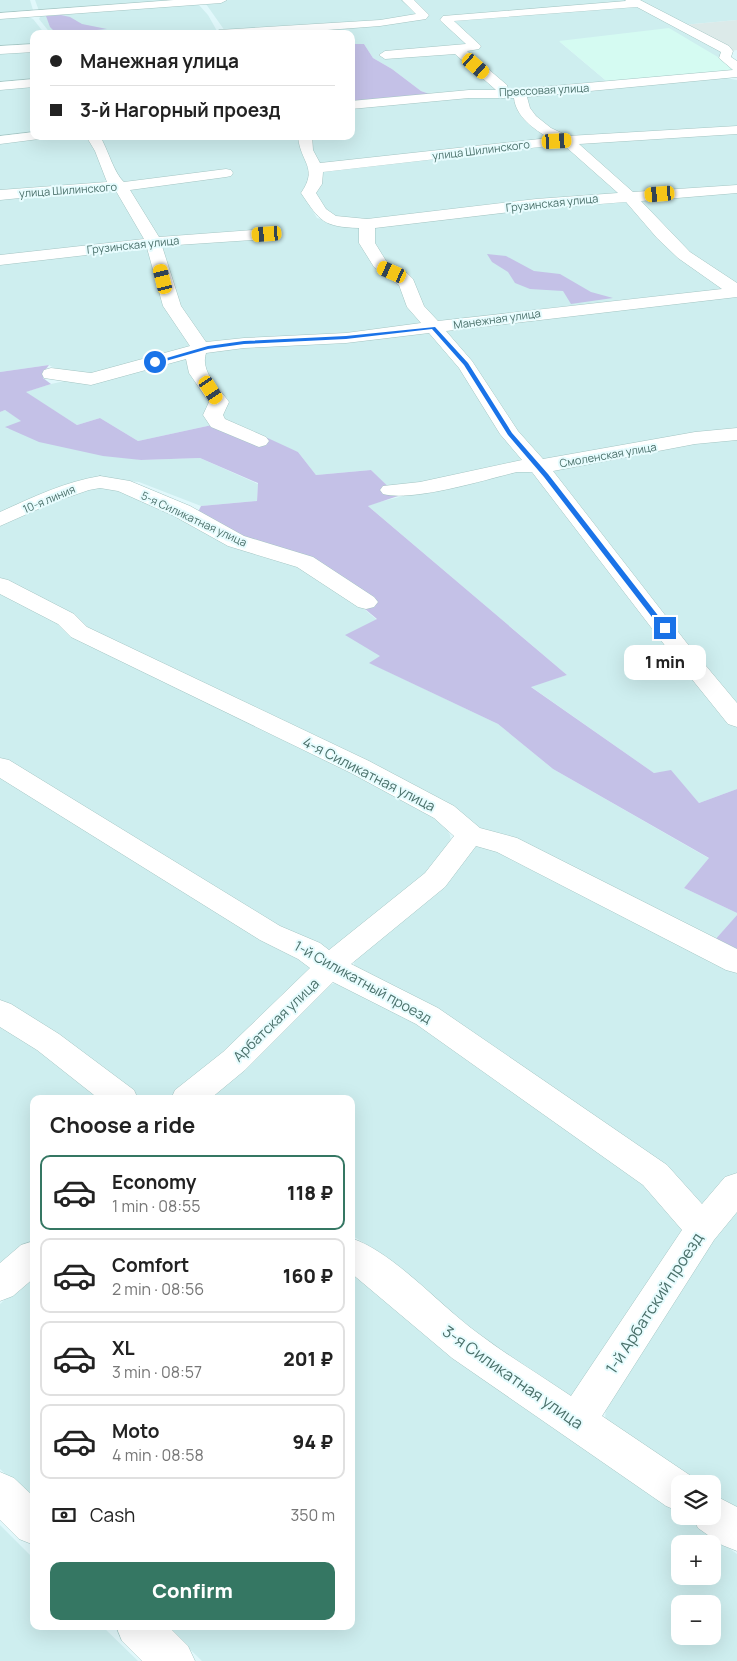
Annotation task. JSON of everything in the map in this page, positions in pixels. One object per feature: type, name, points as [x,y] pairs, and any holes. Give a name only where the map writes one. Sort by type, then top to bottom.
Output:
[{"type":"street","points":[[32,0],[38,18]]},
{"type":"street","points":[[0,16],[38,18],[222,0]]},
{"type":"street","points":[[197,1],[217,28],[380,23],[422,17],[423,15],[408,0]]},
{"type":"street","points":[[385,55],[458,50],[475,46],[446,20],[447,18],[634,2],[725,49],[727,51],[725,58],[736,73]]},
{"type":"street","points":[[0,50],[30,48]]},
{"type":"street","points":[[458,50],[502,88],[502,93]]},
{"type":"street","name":"Прессовая улица","points":[[355,105],[468,94],[518,94],[736,73]]},
{"type":"street","points":[[0,86],[30,83]]},
{"type":"street","points":[[518,94],[520,96],[520,106],[524,112],[550,133],[568,141],[629,196],[663,235],[684,255],[737,291]]},
{"type":"street","name":"улица Шилинского","points":[[316,168],[568,141],[737,130]]},
{"type":"street","points":[[0,140],[30,136]]},
{"type":"street","points":[[95,140],[102,151],[111,178],[121,187],[154,242],[172,306],[199,344],[195,366],[219,402],[213,415],[218,423],[259,441]]},
{"type":"street","points":[[305,140],[306,150],[316,168]]},
{"type":"street","name":"Грузинская улица","points":[[316,168],[315,184],[308,192],[322,214],[338,222],[367,224],[536,204],[737,189]]},
{"type":"street","name":"улица Шилинского","points":[[0,195],[100,186],[121,187],[226,173]]},
{"type":"street","points":[[367,224],[367,243],[382,267],[401,277],[407,283],[416,307],[466,365],[510,434],[546,475],[678,647],[737,719]]},
{"type":"street","name":"Грузинская улица","points":[[0,260],[154,242],[267,234]]},
{"type":"street","name":"Манежная улица","points":[[51,374],[91,379],[199,350],[244,342],[346,338],[737,291]]},
{"type":"street","name":"Смоленская улица","points":[[390,490],[420,488],[517,466],[537,466],[655,447],[695,438],[737,434]]},
{"type":"street","name":"10-я линия","points":[[0,520],[47,498],[84,484],[100,482]]},
{"type":"street","name":"5-я Силикатная улица","points":[[100,482],[122,485],[174,507],[236,541],[305,562],[366,602]]},
{"type":"street","name":"4-я Силикатная улица","points":[[0,585],[66,619],[79,632],[360,768],[444,812],[470,835],[507,845],[737,962]]},
{"type":"street","name":"1-й Силикатный проезд","points":[[0,766],[270,933],[309,950],[330,967],[428,1016],[655,1175],[702,1229]]},
{"type":"street","name":"Арбатская улица","points":[[192,1095],[234,1061],[330,967],[376,926],[435,880],[470,835]]},
{"type":"street","points":[[0,1012],[48,1042],[117,1095]]},
{"type":"street","name":"1-й Арбатский проезд","points":[[576,1422],[702,1229],[737,1187]]},
{"type":"street","name":"3-я Силикатная улица","points":[[355,1256],[372,1267],[465,1346],[671,1486]]},
{"type":"street","points":[[0,1285],[30,1259]]},
{"type":"street","points":[[0,1492],[30,1521]]},
{"type":"street","points":[[721,1520],[737,1531]]},
{"type":"street","points":[[141,1630],[173,1661]]},
{"type":"shaded area","points":[[0,0],[30,0],[33,10],[0,14]]},
{"type":"shaded area","points":[[35,0],[187,0],[39,11]]},
{"type":"shaded area","points":[[406,0],[420,15],[412,19],[224,30],[206,4],[212,1]]},
{"type":"shaded area","points":[[410,0],[628,0],[630,3],[446,16],[472,43],[462,47],[498,90],[438,97],[421,91],[392,69],[373,58],[364,44],[355,44],[355,30],[289,30],[424,17]]},
{"type":"shaded area","points":[[635,0],[737,0],[737,20],[683,25]]},
{"type":"shaded area","points":[[198,4],[208,15],[216,30],[48,30],[39,19],[41,15]]},
{"type":"shaded area","points":[[634,6],[723,50],[721,59],[560,42],[610,84],[506,90],[465,51],[477,46],[452,19]]},
{"type":"shaded area","points":[[24,15],[33,19],[42,30],[30,30],[30,47],[0,49],[0,16]]},
{"type":"shaded area","points":[[61,15],[70,17],[82,24],[107,29],[53,30],[46,16]]},
{"type":"shaded area","points":[[737,20],[737,50],[731,51],[683,25]]},
{"type":"shaded area","points":[[669,28],[733,66],[736,71],[610,84],[559,41]]},
{"type":"shaded area","points":[[355,44],[364,44],[373,58],[392,69],[421,91],[438,97],[355,104]]},
{"type":"shaded area","points":[[30,48],[30,82],[0,85],[0,51]]},
{"type":"shaded area","points":[[720,77],[737,80],[737,128],[576,139],[552,132],[528,112],[524,96]]},
{"type":"shaded area","points":[[30,83],[30,135],[0,138],[0,87]]},
{"type":"shaded area","points":[[501,95],[519,99],[558,138],[317,164],[310,140],[355,140],[355,107]]},
{"type":"shaded area","points":[[737,132],[737,187],[633,193],[577,149],[579,141]]},
{"type":"shaded area","points":[[30,138],[30,140],[89,140],[110,178],[97,185],[0,194],[0,142]]},
{"type":"shaded area","points":[[100,140],[303,140],[311,172],[303,194],[317,218],[364,228],[365,238],[398,277],[423,322],[420,328],[205,343],[192,328]]},
{"type":"shaded area","points":[[557,142],[569,144],[569,150],[622,192],[623,195],[452,214],[343,221],[326,213],[322,203],[310,192],[322,185],[319,172]]},
{"type":"shaded area","points":[[115,188],[146,239],[0,258],[0,196]]},
{"type":"shaded area","points":[[737,190],[737,286],[688,254],[640,201]]},
{"type":"shaded area","points":[[626,201],[728,289],[439,324],[386,267],[370,238],[371,228],[536,205]]},
{"type":"shaded area","points":[[146,247],[151,252],[195,349],[93,377],[58,370],[49,365],[0,372],[0,261]]},
{"type":"shaded area","points":[[487,254],[506,256],[534,271],[560,274],[591,292],[613,298],[571,304],[563,291],[530,289],[515,283],[508,272],[492,262]]},
{"type":"shaded area","points":[[732,296],[737,298],[737,431],[546,461],[535,457],[445,337],[446,331]]},
{"type":"shaded area","points":[[432,332],[463,364],[523,455],[520,460],[513,464],[419,487],[389,488],[371,470],[316,475],[298,452],[212,425],[138,441],[100,418],[77,425],[25,392],[51,384],[209,349]]},
{"type":"shaded area","points":[[49,365],[43,373],[43,378],[51,384],[26,392],[77,425],[100,418],[138,441],[212,425],[259,434],[298,452],[316,475],[371,470],[398,496],[368,506],[567,675],[531,687],[654,773],[671,770],[699,803],[737,789],[737,913],[684,888],[709,858],[553,769],[498,724],[369,663],[380,656],[345,635],[377,619],[341,589],[241,537],[198,512],[201,506],[257,501],[258,483],[200,458],[141,460],[103,456],[39,442],[5,427],[21,421],[5,410],[0,412],[0,372]]},
{"type":"shaded area","points":[[5,410],[22,421],[6,428],[141,460],[200,458],[258,484],[257,501],[201,506],[139,482],[102,479],[0,515],[0,412]]},
{"type":"shaded area","points":[[737,436],[737,710],[555,477],[554,469]]},
{"type":"shaded area","points":[[517,468],[543,479],[737,727],[737,789],[699,803],[671,771],[654,773],[530,686],[567,675],[367,505]]},
{"type":"shaded area","points":[[83,486],[115,489],[301,566],[341,589],[377,620],[381,656],[370,663],[498,724],[553,769],[710,859],[684,888],[737,913],[737,915],[713,942],[481,829],[85,628],[0,579],[0,525]]},
{"type":"shaded area","points":[[0,590],[439,815],[450,835],[452,851],[340,950],[326,952],[313,947],[0,758]]},
{"type":"shaded area","points":[[0,772],[310,963],[310,972],[179,1095],[134,1095],[0,1000]]},
{"type":"shaded area","points":[[477,846],[496,848],[737,968],[737,1174],[703,1213],[355,970],[354,963],[357,954],[469,850]]},
{"type":"shaded area","points":[[737,915],[737,956],[713,942]]},
{"type":"shaded area","points":[[338,982],[423,1019],[653,1181],[688,1227],[570,1401],[470,1336],[379,1252],[355,1237],[355,1095],[203,1095],[326,986]]},
{"type":"shaded area","points":[[0,1024],[44,1048],[102,1095],[30,1095],[30,1245],[0,1270]]},
{"type":"shaded area","points":[[737,1198],[737,1517],[721,1506],[721,1475],[674,1475],[605,1422],[606,1402]]},
{"type":"shaded area","points":[[355,1271],[450,1350],[671,1507],[671,1525],[697,1525],[710,1535],[671,1535],[671,1585],[721,1585],[721,1543],[737,1554],[737,1661],[202,1661],[170,1630],[355,1630]]},
{"type":"shaded area","points":[[30,1277],[30,1497],[0,1469],[0,1304]]},
{"type":"shaded area","points":[[0,1525],[30,1555],[30,1630],[106,1630],[138,1661],[0,1661]]},
{"type":"route","points":[[155,362],[208,347],[244,342],[346,338],[434,328],[440,332],[466,365],[510,434],[546,475],[665,628]]}]
